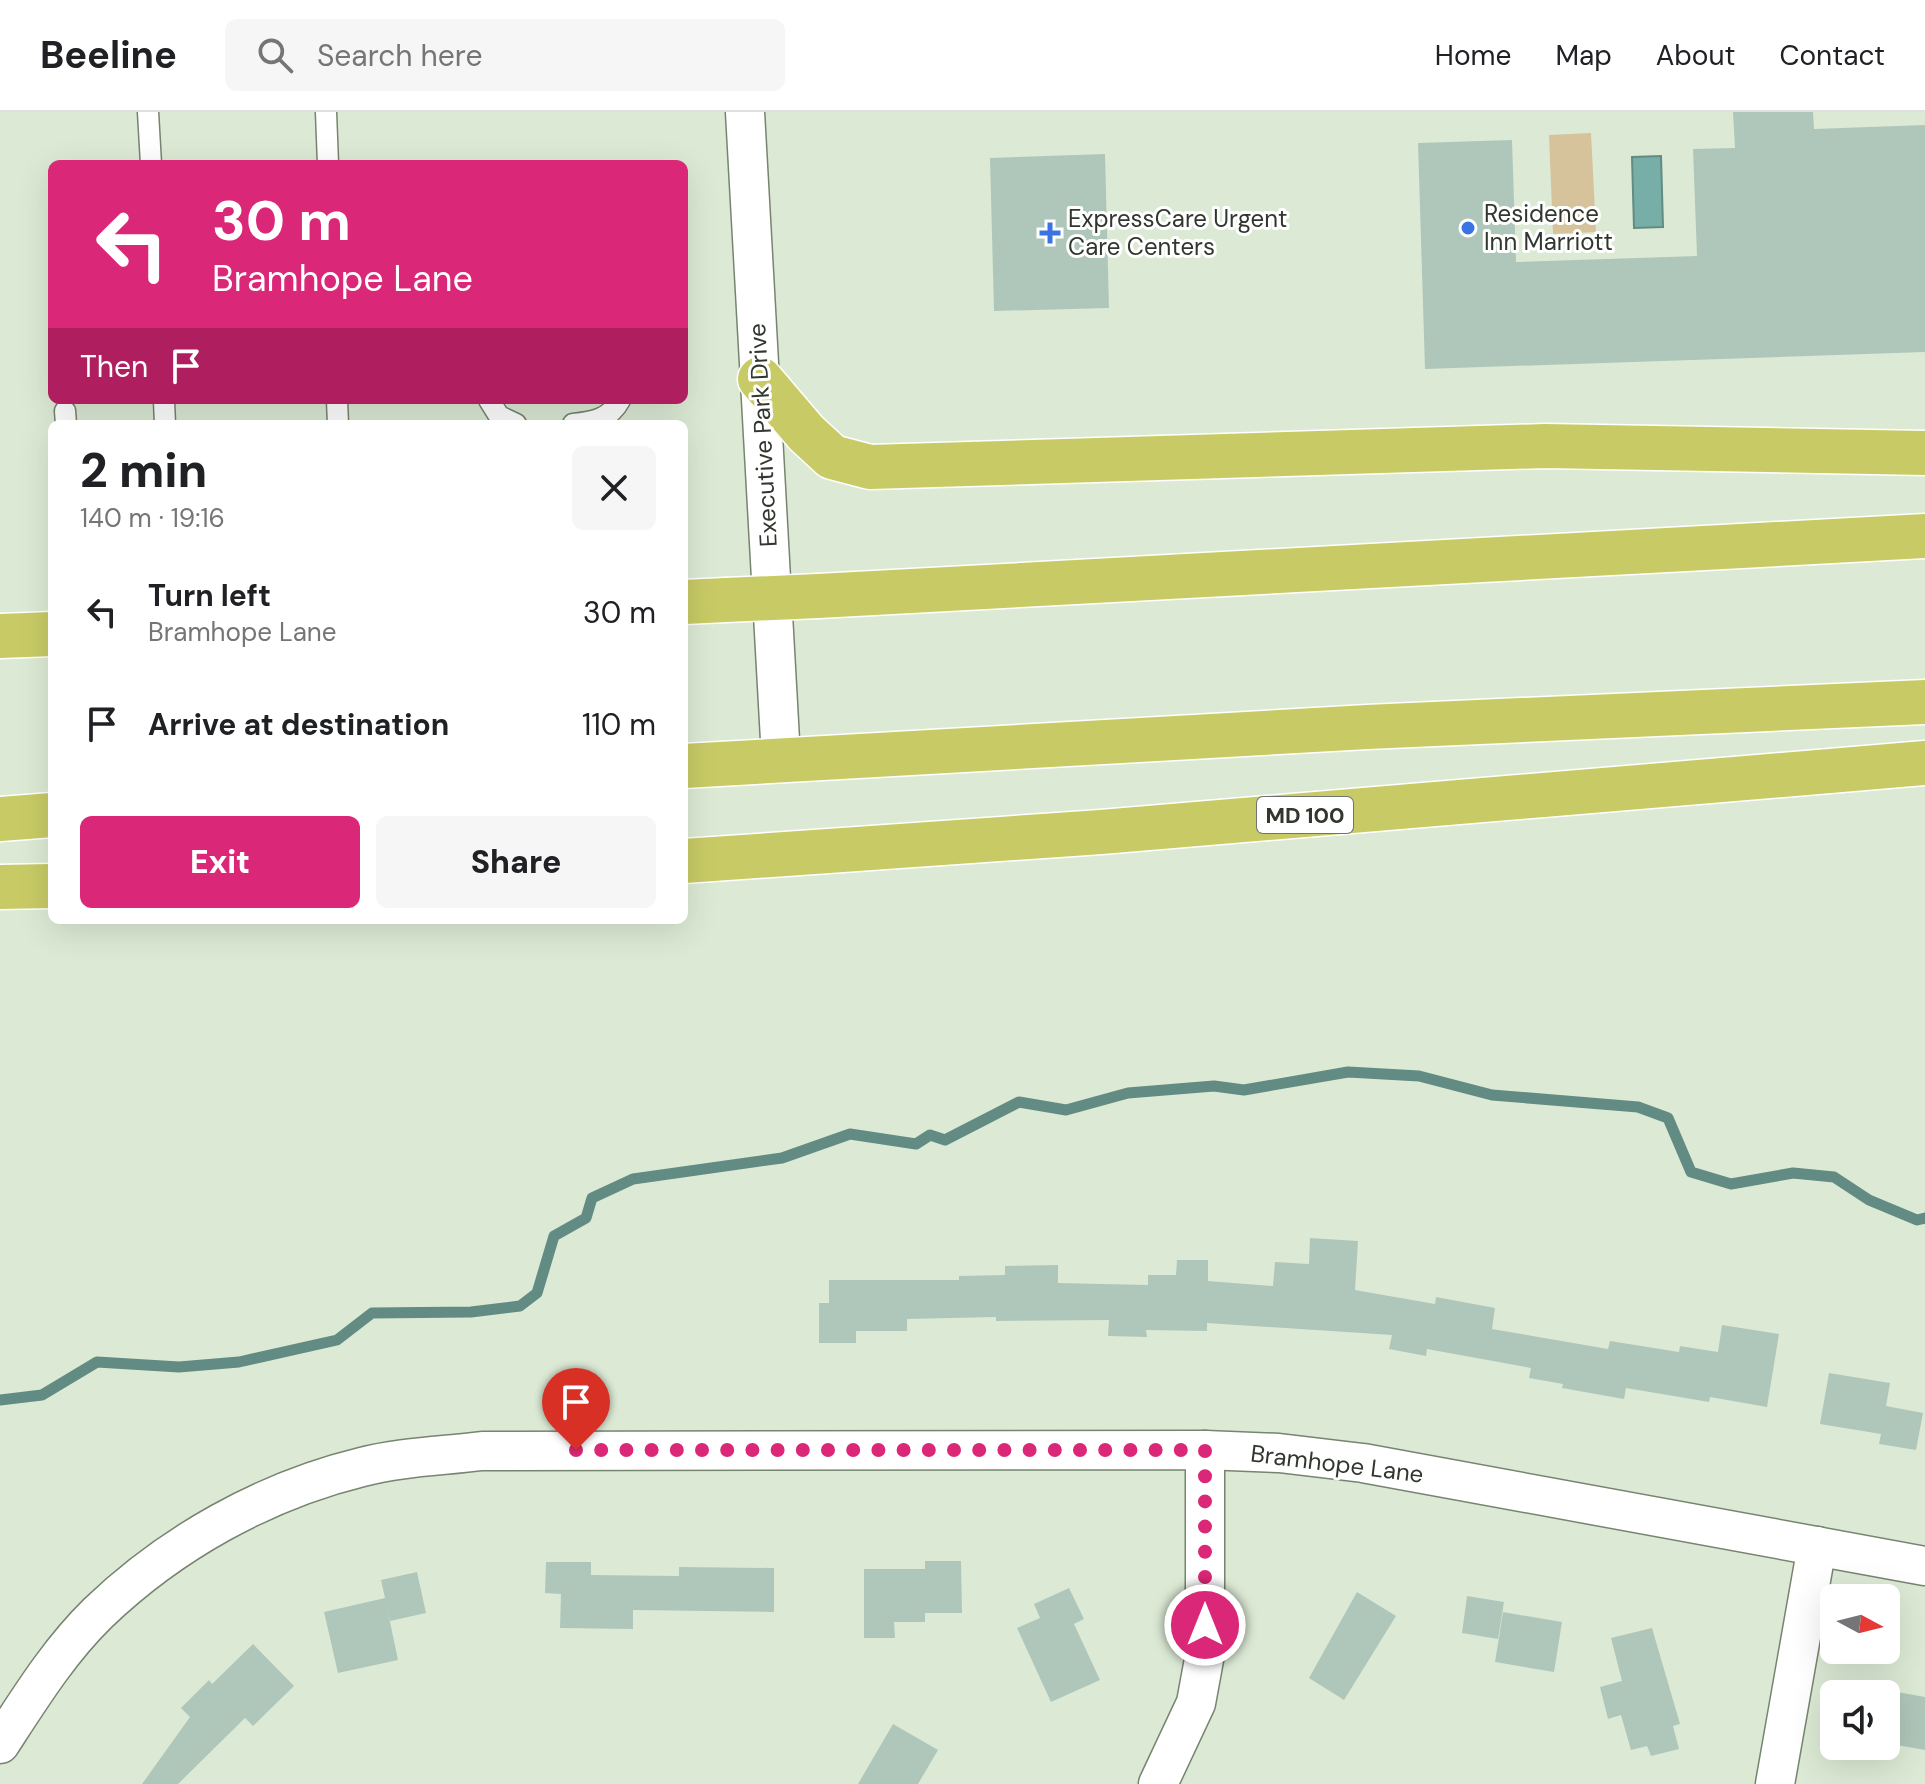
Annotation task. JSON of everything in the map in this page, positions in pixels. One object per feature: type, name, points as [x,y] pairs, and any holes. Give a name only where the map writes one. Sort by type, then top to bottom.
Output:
[{"type":"highway","points":[[760,379],[806,433],[832,457],[870,467],[1545,446],[1925,453]]},
{"type":"highway","points":[[705,601],[1925,536]]},
{"type":"highway","points":[[0,636],[48,634]]},
{"type":"highway","points":[[688,766],[781,758],[1925,702]]},
{"type":"highway","name":"MD 100","points":[[688,861],[1117,831],[1925,763]]},
{"type":"highway","points":[[0,819],[48,815]]},
{"type":"highway","points":[[0,887],[48,886]]},
{"type":"street","name":"Executive Park Drive","points":[[745,112],[781,758]]},
{"type":"street","name":"Bramhope Lane","points":[[0,1744],[47,1673],[97,1614],[149,1568],[226,1519],[297,1485],[365,1466],[482,1451],[1205,1450],[1279,1453],[1363,1463],[1925,1566]]},
{"type":"street","points":[[1158,1784],[1196,1703],[1205,1654],[1205,1450]]},
{"type":"street","points":[[1775,1784],[1817,1546]]},
{"type":"lane","points":[[148,112],[151,160]]},
{"type":"lane","points":[[326,112],[328,160]]},
{"type":"lane","points":[[492,404],[499,416],[508,420]]},
{"type":"lane","points":[[597,420],[610,414],[617,404]]},
{"type":"shaded area","points":[[1591,133],[1596,232],[1553,234],[1549,135]]},
{"type":"water","points":[[1661,156],[1663,227],[1634,228],[1632,157]]},
{"type":"building","name":"Residence Inn Marriott","points":[[1733,112],[1813,112],[1814,129],[1925,125],[1925,352],[1425,369],[1418,143],[1512,140],[1516,262],[1697,256],[1693,149],[1735,148]]},
{"type":"building","name":"ExpressCare Urgent Care Centers","points":[[1105,154],[1109,308],[994,311],[990,158]]},
{"type":"building","points":[[1310,1238],[1358,1241],[1355,1290],[1435,1304],[1436,1297],[1495,1308],[1492,1329],[1608,1349],[1610,1341],[1679,1352],[1680,1346],[1718,1352],[1722,1325],[1779,1334],[1767,1407],[1710,1397],[1709,1402],[1626,1388],[1624,1399],[1562,1388],[1563,1384],[1529,1378],[1531,1368],[1427,1349],[1426,1356],[1389,1349],[1392,1335],[1207,1323],[1207,1331],[1146,1330],[1147,1337],[1108,1336],[1109,1320],[996,1321],[996,1317],[907,1319],[907,1331],[856,1331],[856,1343],[819,1343],[819,1303],[829,1303],[829,1280],[959,1280],[959,1276],[1005,1275],[1005,1266],[1058,1265],[1058,1283],[1148,1285],[1148,1275],[1176,1275],[1177,1260],[1208,1260],[1208,1281],[1273,1286],[1275,1262],[1309,1264]]},
{"type":"building","points":[[1829,1373],[1890,1383],[1886,1406],[1923,1413],[1916,1450],[1879,1444],[1881,1434],[1820,1424]]},
{"type":"building","points":[[925,1561],[961,1561],[962,1613],[925,1613],[925,1622],[894,1622],[895,1638],[864,1638],[864,1569],[925,1569]]},
{"type":"building","points":[[546,1562],[591,1562],[591,1575],[679,1576],[679,1567],[774,1568],[774,1612],[633,1610],[633,1629],[560,1628],[561,1594],[545,1593]]},
{"type":"building","points":[[417,1572],[426,1613],[390,1621],[386,1603],[398,1660],[338,1673],[324,1612],[385,1598],[381,1580]]},
{"type":"building","points":[[1069,1588],[1084,1619],[1074,1624],[1100,1680],[1051,1702],[1017,1628],[1040,1618],[1034,1604]]},
{"type":"building","points":[[1357,1592],[1396,1616],[1344,1700],[1309,1678]]},
{"type":"building","points":[[1467,1596],[1504,1602],[1498,1639],[1462,1633]]},
{"type":"building","points":[[1503,1612],[1562,1622],[1554,1672],[1495,1662]]},
{"type":"building","points":[[1652,1628],[1680,1724],[1673,1726],[1679,1749],[1651,1756],[1647,1746],[1631,1750],[1621,1715],[1608,1719],[1600,1687],[1622,1681],[1611,1638]]},
{"type":"building","points":[[253,1644],[294,1686],[253,1726],[245,1718],[178,1784],[142,1784],[190,1717],[181,1708],[209,1680],[212,1684]]},
{"type":"building","points":[[1900,1693],[1925,1697],[1925,1750],[1900,1746]]},
{"type":"building","points":[[893,1724],[938,1750],[918,1784],[858,1784]]},
{"type":"waterway","points":[[0,1400],[42,1395],[97,1362],[179,1367],[239,1362],[337,1340],[372,1313],[471,1312],[520,1306],[537,1293],[554,1236],[586,1218],[592,1198],[633,1179],[782,1158],[850,1134],[916,1144],[930,1135],[945,1140],[1019,1102],[1066,1110],[1128,1093],[1214,1086],[1244,1090],[1348,1072],[1419,1076],[1492,1095],[1638,1107],[1668,1118],[1691,1172],[1731,1184],[1793,1173],[1834,1177],[1869,1200],[1917,1220],[1925,1218]]},
{"type":"place","name":"Residence Inn Marriott","points":[[1468,228]]},
{"type":"place","name":"ExpressCare Urgent Care Centers","points":[[1050,233]]},
{"type":"route","points":[[576,1450],[1205,1450],[1205,1625]]}]
